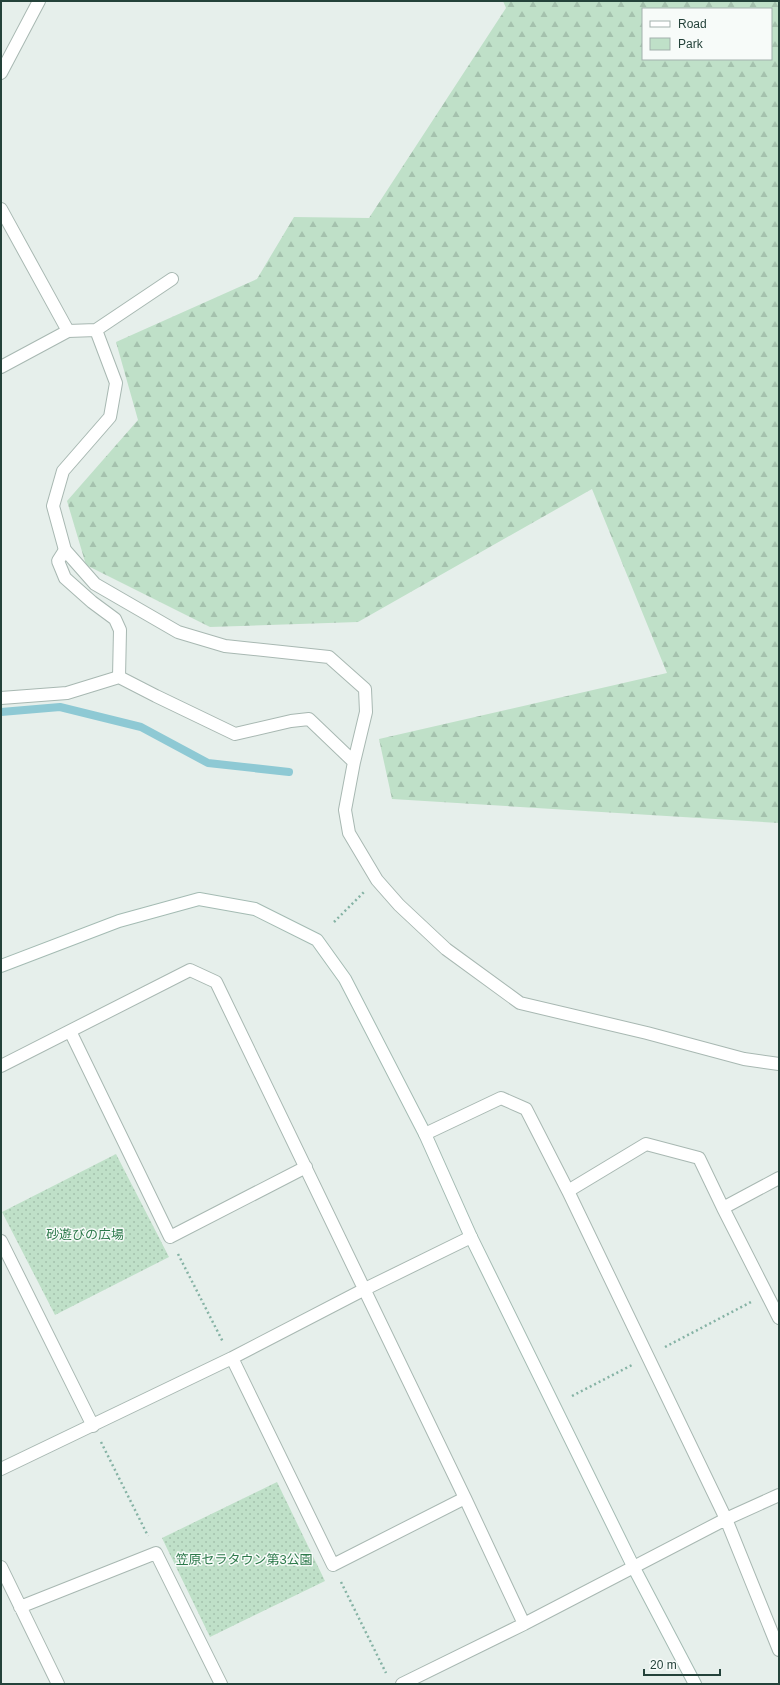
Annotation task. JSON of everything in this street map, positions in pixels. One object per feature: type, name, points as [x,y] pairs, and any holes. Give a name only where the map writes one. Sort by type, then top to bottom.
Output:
[{"type":"street","points":[[1,73],[39,1]]},
{"type":"street","points":[[1,210],[6,229],[68,331]]},
{"type":"street","points":[[1,367],[68,331],[96,330],[172,279]]},
{"type":"street","points":[[96,330],[116,383],[110,417],[63,471],[52,506],[65,550],[95,584],[178,632],[225,646],[329,657],[365,689],[366,712],[354,762],[345,810],[349,833],[378,880],[400,905],[446,949],[520,1003],[647,1033],[744,1059],[779,1064]]},
{"type":"street","points":[[65,550],[58,561],[65,578],[92,602],[115,619],[120,630],[119,676]]},
{"type":"street","points":[[1,698],[67,693],[119,676],[156,696],[235,734],[291,721],[310,719],[354,762]]},
{"type":"street","points":[[1,966],[119,921],[199,899],[255,909],[317,940],[345,979],[425,1134],[471,1237],[634,1568],[695,1684]]},
{"type":"street","points":[[1,1066],[190,970],[216,982],[365,1289],[524,1624]]},
{"type":"street","points":[[70,1031],[170,1237],[306,1167]]},
{"type":"street","points":[[425,1134],[501,1098],[526,1109],[568,1191],[726,1519],[779,1650]]},
{"type":"street","points":[[568,1191],[646,1144],[699,1158],[779,1318]]},
{"type":"street","points":[[723,1208],[779,1178]]},
{"type":"street","points":[[1,1469],[232,1358],[365,1289],[471,1237]]},
{"type":"street","points":[[1,1241],[93,1426]]},
{"type":"street","points":[[232,1358],[333,1565],[465,1498]]},
{"type":"street","points":[[402,1684],[634,1568],[726,1519],[779,1495]]},
{"type":"street","points":[[20,1607],[156,1553],[221,1684]]},
{"type":"street","points":[[1,1567],[58,1684]]},
{"type":"path","points":[[334,922],[378,880]]},
{"type":"path","points":[[170,1237],[232,1358]]},
{"type":"path","points":[[572,1396],[766,1294]]},
{"type":"path","points":[[93,1426],[156,1553]]},
{"type":"path","points":[[333,1565],[388,1677]]},
{"type":"green space","points":[[503,1],[779,1],[779,823],[392,799],[379,739],[667,673],[592,489],[358,622],[210,627],[86,565],[67,501],[138,420],[116,342],[257,279],[294,217],[369,218],[506,8]]},
{"type":"green space","name":"砂遊びの広場","points":[[116,1154],[169,1257],[55,1315],[2,1212]]},
{"type":"green space","name":"笠原セラタウン第3公園","points":[[277,1482],[325,1581],[210,1637],[162,1538]]},
{"type":"waterway","points":[[1,712],[60,707],[141,727],[208,763],[289,772]]}]
